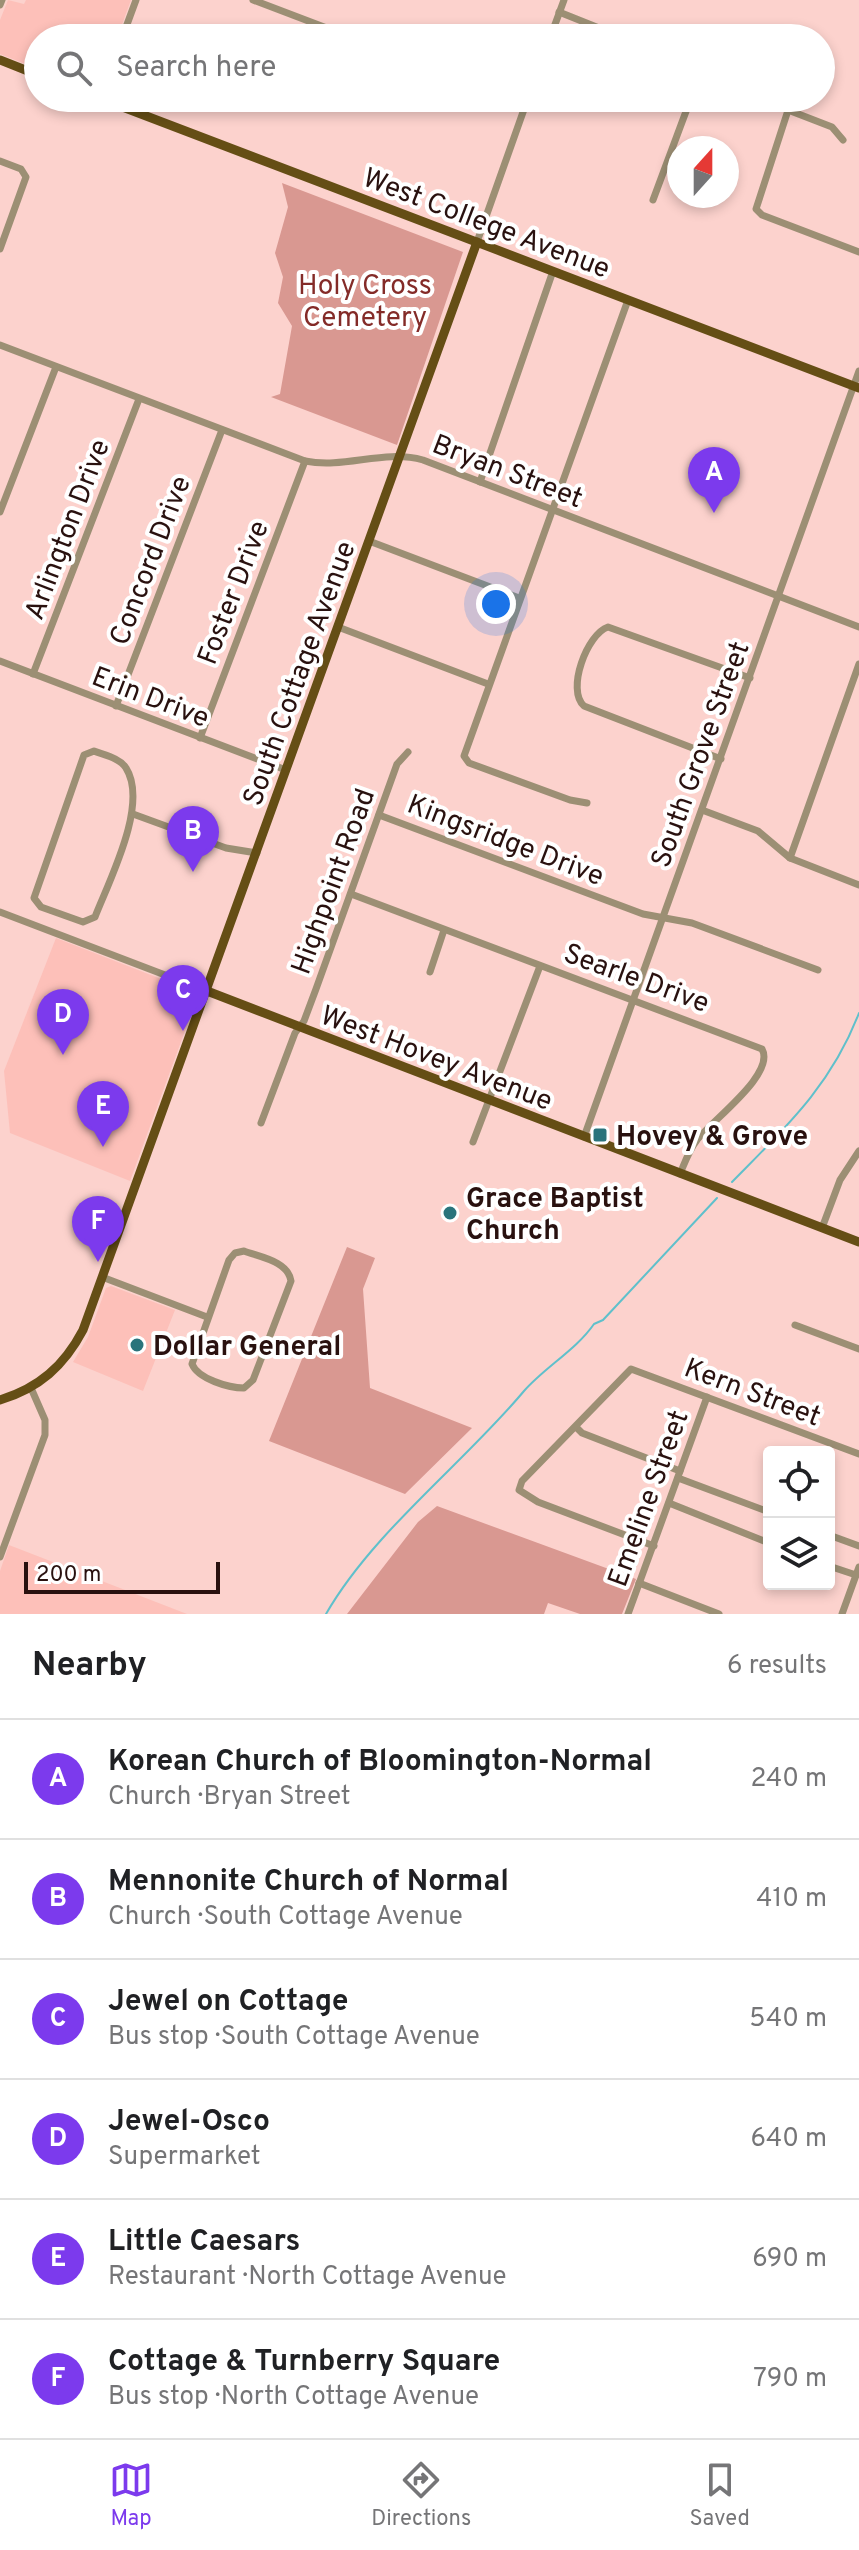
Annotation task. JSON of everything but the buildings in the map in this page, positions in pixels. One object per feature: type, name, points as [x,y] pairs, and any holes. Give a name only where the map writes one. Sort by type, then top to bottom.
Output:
[{"type":"main road","points":[[0,60],[24,69]]},
{"type":"main road","name":"West College Avenue","points":[[136,112],[856,387]]},
{"type":"main road","name":"South Cottage Avenue","points":[[0,1400],[31,1388],[51,1375],[74,1348],[161,1118],[477,242]]},
{"type":"main road","name":"West Hovey Avenue","points":[[207,991],[859,1242]]},
{"type":"street","points":[[127,24],[136,0]]},
{"type":"street","points":[[253,0],[316,24]]},
{"type":"street","points":[[555,24],[564,0]]},
{"type":"street","points":[[559,12],[589,24]]},
{"type":"street","points":[[477,242],[523,112]]},
{"type":"street","points":[[653,200],[686,112]]},
{"type":"street","points":[[787,112],[756,209],[762,215],[859,252]]},
{"type":"street","points":[[793,112],[832,127],[843,140]]},
{"type":"street","points":[[0,161],[24,173],[0,249]]},
{"type":"street","points":[[480,482],[553,271]]},
{"type":"street","points":[[587,803],[570,800],[469,763],[465,757],[488,684],[628,300]]},
{"type":"street","name":"Bryan Street","points":[[0,345],[305,461],[339,465],[399,456],[423,460],[857,627]]},
{"type":"street","points":[[0,512],[56,367]]},
{"type":"street","name":"South Grove Street","points":[[584,1137],[856,387],[859,371]]},
{"type":"street","name":"Arlington Drive","points":[[33,674],[139,399]]},
{"type":"street","name":"Concord Drive","points":[[116,706],[222,430]]},
{"type":"street","name":"Foster Drive","points":[[200,738],[305,461]]},
{"type":"street","points":[[369,541],[519,598]]},
{"type":"street","points":[[857,627],[859,616]]},
{"type":"street","points":[[338,627],[488,684]]},
{"type":"street","points":[[721,759],[584,706],[577,698],[575,689],[579,674],[593,638],[604,628],[624,630],[750,678]]},
{"type":"street","name":"Erin Drive","points":[[0,661],[286,770]]},
{"type":"street","points":[[790,858],[859,664]]},
{"type":"street","points":[[94,751],[124,765],[129,775],[133,814],[92,920],[83,922],[37,903],[35,891],[86,753],[94,751]]},
{"type":"street","name":"Highpoint Road","points":[[261,1123],[351,894],[397,764],[408,752]]},
{"type":"street","points":[[702,810],[758,831],[790,858],[859,885]]},
{"type":"street","points":[[133,814],[226,848],[257,853]]},
{"type":"street","name":"Kingsridge Drive","points":[[379,815],[643,914],[692,923],[818,970]]},
{"type":"street","name":"Searle Drive","points":[[351,894],[757,1045],[765,1053],[758,1076],[696,1141],[680,1174]]},
{"type":"street","name":"West Hovey Avenue","points":[[0,912],[207,991]]},
{"type":"street","points":[[430,972],[444,930]]},
{"type":"street","points":[[473,1142],[540,966]]},
{"type":"street","points":[[822,1228],[840,1180],[859,1151]]},
{"type":"street","points":[[244,1251],[282,1266],[289,1272],[291,1281],[253,1380],[244,1388],[195,1371],[193,1356],[207,1317],[235,1253],[244,1251]]},
{"type":"street","points":[[102,1277],[207,1317]]},
{"type":"street","points":[[795,1325],[859,1349]]},
{"type":"street","name":"Kern Street","points":[[576,1427],[631,1369],[859,1454]]},
{"type":"street","points":[[0,1557],[45,1435],[45,1420],[31,1388]]},
{"type":"street","name":"Emeline Street","points":[[628,1614],[707,1397]]},
{"type":"street","points":[[654,1546],[538,1502],[519,1490],[522,1481],[576,1427],[582,1433],[763,1509]]},
{"type":"street","points":[[669,1503],[763,1541]]},
{"type":"street","points":[[835,1537],[859,1546]]},
{"type":"street","points":[[835,1569],[857,1578],[842,1614]]},
{"type":"street","points":[[639,1583],[719,1614]]},
{"type":"shaded area","points":[[8,0],[24,4],[26,0],[131,0],[122,24],[24,24],[24,63],[0,54],[0,20]]},
{"type":"shaded area","points":[[56,938],[192,991],[197,998],[130,1181],[10,1133],[4,1071]]},
{"type":"shaded area","points":[[111,1286],[175,1310],[143,1391],[73,1362],[88,1337],[106,1288]]},
{"type":"shaded area","points":[[9,1545],[187,1614],[0,1614],[0,1571]]},
{"type":"green space","name":"Holy Cross Cemetery","points":[[282,183],[463,252],[397,445],[271,397],[280,394],[292,326],[278,303],[283,277],[275,253],[288,207]]},
{"type":"green space","points":[[347,1247],[375,1258],[363,1289],[370,1388],[472,1428],[405,1494],[269,1441]]},
{"type":"green space","points":[[437,1506],[636,1579],[622,1614],[580,1614],[548,1603],[544,1614],[347,1614],[418,1522]]},
{"type":"waterway","points":[[732,1182],[805,1105],[835,1063],[859,1013]]},
{"type":"waterway","points":[[326,1614],[368,1555],[393,1527],[532,1382],[594,1324],[603,1320],[717,1198]]},
{"type":"place","name":"Korean Church of Bloomington-Normal","points":[[714,513]]},
{"type":"place","name":"Mennonite Church of Normal","points":[[193,872]]},
{"type":"place","name":"Jewel on Cottage","points":[[183,1031]]},
{"type":"place","name":"Jewel-Osco","points":[[63,1055]]},
{"type":"place","name":"Hovey & Grove","points":[[600,1135]]},
{"type":"place","name":"Little Caesars","points":[[103,1147]]},
{"type":"place","name":"Grace Baptist Church","points":[[450,1213]]},
{"type":"place","name":"Cottage & Turnberry Square","points":[[98,1262]]},
{"type":"place","name":"Dollar General","points":[[137,1345]]}]
